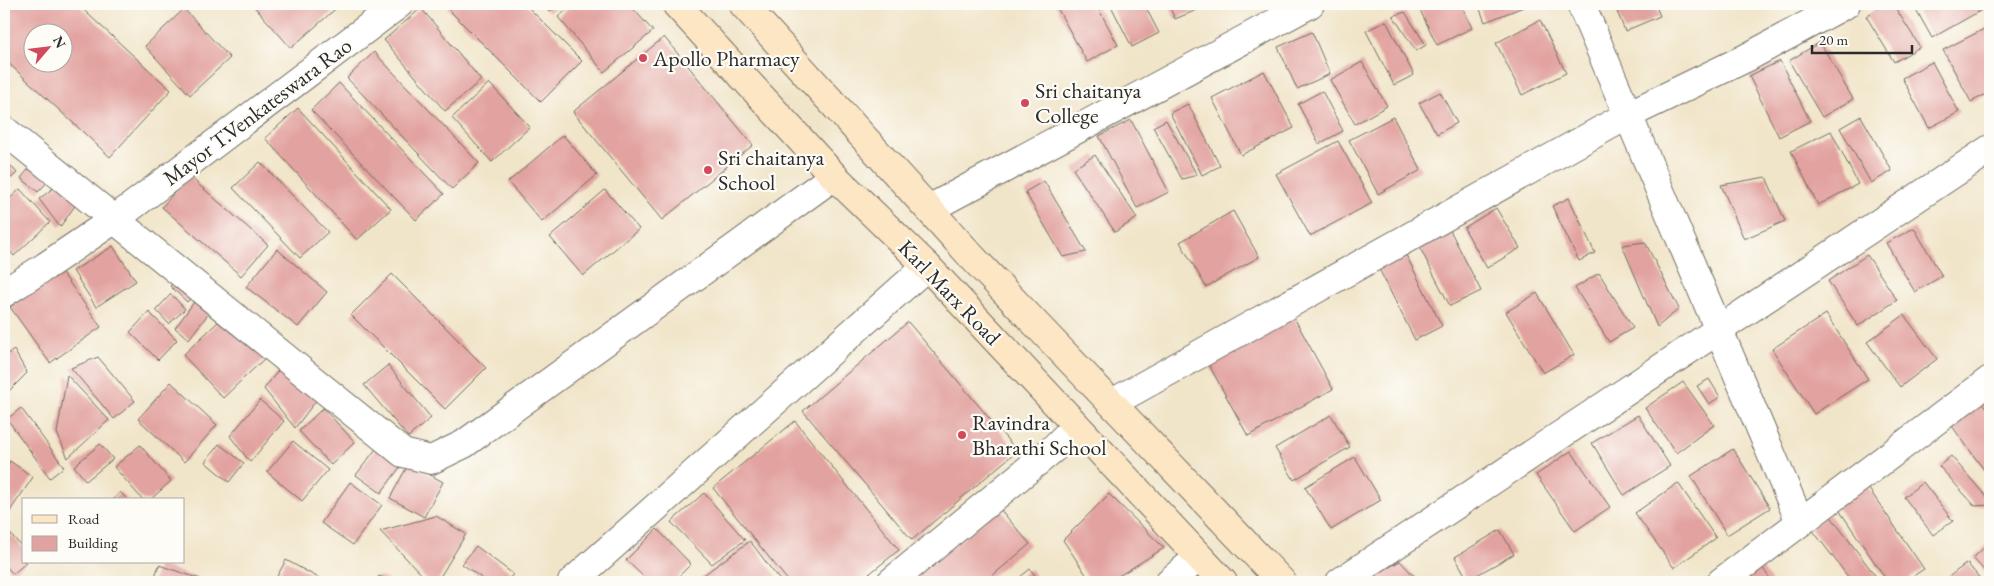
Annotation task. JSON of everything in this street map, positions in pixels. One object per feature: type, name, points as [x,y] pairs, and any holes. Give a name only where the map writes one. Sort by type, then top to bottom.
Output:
[{"type":"main road","name":"Karl Marx Road","points":[[676,4],[834,176],[927,266],[1222,582]]},
{"type":"main road","name":"Karl Marx Road","points":[[743,4],[971,256],[1282,582]]},
{"type":"street","name":"Mayor T.Venkateswara Rao","points":[[4,293],[115,219],[399,4]]},
{"type":"street","points":[[929,208],[1310,4]]},
{"type":"street","points":[[1581,4],[1800,522]]},
{"type":"street","points":[[1112,403],[1628,115],[1746,58],[1846,4]]},
{"type":"street","points":[[4,130],[403,453],[431,460],[464,444],[834,176]]},
{"type":"street","points":[[1340,582],[1990,149]]},
{"type":"street","points":[[572,582],[927,266]]},
{"type":"street","points":[[1721,582],[1990,380]]},
{"type":"street","points":[[891,582],[1053,449],[1076,426]]},
{"type":"street","points":[[1169,582],[1199,557]]},
{"type":"building","points":[[14,4],[77,4],[171,90],[110,157],[4,59],[4,15]]},
{"type":"building","points":[[252,4],[341,4],[291,48]]},
{"type":"building","points":[[451,4],[525,4],[582,61],[541,102],[447,8]]},
{"type":"building","points":[[542,4],[559,4],[549,12]]},
{"type":"building","points":[[574,4],[629,4],[653,31],[604,72],[558,17]]},
{"type":"building","points":[[1055,4],[1096,4],[1118,45],[1087,62]]},
{"type":"building","points":[[1110,4],[1144,4],[1159,33],[1132,47]]},
{"type":"building","points":[[1168,4],[1211,4],[1175,19]]},
{"type":"building","points":[[1417,4],[1461,4],[1472,28],[1437,45]]},
{"type":"building","points":[[1478,4],[1531,4],[1485,22]]},
{"type":"building","points":[[1614,4],[1655,4],[1660,16],[1625,31]]},
{"type":"building","points":[[1885,4],[1893,4],[1920,47],[1894,62],[1866,16]]},
{"type":"building","points":[[1913,4],[1985,4],[1987,7],[1932,38]]},
{"type":"building","points":[[421,8],[481,80],[445,111],[384,40]]},
{"type":"building","points":[[184,9],[230,58],[190,95],[145,46]]},
{"type":"building","points":[[1405,12],[1426,45],[1416,51],[1393,16]]},
{"type":"building","points":[[1540,20],[1566,73],[1522,95],[1496,43]]},
{"type":"building","points":[[1386,21],[1414,75],[1394,85],[1366,31]]},
{"type":"building","points":[[1990,26],[1990,92],[1971,102],[1943,50]]},
{"type":"building","points":[[1312,32],[1330,74],[1297,89],[1278,47]]},
{"type":"building","points":[[664,37],[753,145],[662,220],[573,112]]},
{"type":"building","points":[[1820,42],[1853,99],[1822,117],[1789,61]]},
{"type":"building","points":[[374,52],[479,163],[452,189],[347,78]]},
{"type":"building","points":[[1780,61],[1810,121],[1779,137],[1749,76]]},
{"type":"building","points":[[1362,62],[1387,106],[1355,124],[1330,80]]},
{"type":"building","points":[[1932,62],[1959,112],[1929,128],[1902,78]]},
{"type":"building","points":[[1264,71],[1294,128],[1241,155],[1212,98]]},
{"type":"building","points":[[339,83],[444,194],[416,220],[311,110]]},
{"type":"building","points":[[489,83],[530,127],[492,162],[452,118]]},
{"type":"building","points":[[1322,91],[1343,131],[1319,144],[1298,104]]},
{"type":"building","points":[[1440,92],[1457,123],[1437,134],[1419,103]]},
{"type":"building","points":[[1188,104],[1220,166],[1202,175],[1170,113]]},
{"type":"building","points":[[298,108],[391,209],[357,240],[265,138]]},
{"type":"building","points":[[1861,116],[1892,171],[1871,183],[1840,128]]},
{"type":"building","points":[[1393,117],[1421,170],[1378,194],[1349,140]]},
{"type":"building","points":[[1131,120],[1169,192],[1137,208],[1099,136]]},
{"type":"building","points":[[1166,120],[1197,175],[1182,179],[1153,127]]},
{"type":"building","points":[[1831,131],[1858,184],[1818,205],[1791,151]]},
{"type":"building","points":[[563,135],[597,175],[542,222],[508,182]]},
{"type":"building","points":[[1338,141],[1372,203],[1310,236],[1276,174]]},
{"type":"building","points":[[1095,155],[1137,218],[1115,232],[1073,169]]},
{"type":"building","points":[[4,158],[17,173],[4,184]]},
{"type":"building","points":[[37,159],[55,174],[38,192],[21,178]]},
{"type":"building","points":[[260,162],[328,232],[300,258],[233,188]]},
{"type":"building","points":[[189,176],[268,245],[241,276],[162,207]]},
{"type":"building","points":[[1766,177],[1785,221],[1744,239],[1721,185]]},
{"type":"building","points":[[64,180],[79,200],[60,227],[39,199]]},
{"type":"building","points":[[1044,181],[1086,252],[1063,257],[1025,192]]},
{"type":"building","points":[[20,189],[50,222],[14,256],[4,244],[4,204]]},
{"type":"building","points":[[605,190],[639,229],[583,276],[550,237]]},
{"type":"building","points":[[1569,198],[1595,253],[1579,261],[1552,206]]},
{"type":"building","points":[[1496,208],[1520,248],[1487,268],[1464,228]]},
{"type":"building","points":[[1233,211],[1259,257],[1206,287],[1180,242]]},
{"type":"building","points":[[1914,228],[1942,276],[1915,292],[1886,243]]},
{"type":"building","points":[[1450,230],[1481,291],[1450,306],[1419,246]]},
{"type":"building","points":[[1645,242],[1679,309],[1657,327],[1622,245]]},
{"type":"building","points":[[113,246],[136,281],[96,307],[73,271]]},
{"type":"building","points":[[277,249],[327,292],[298,327],[246,287]]},
{"type":"building","points":[[1405,253],[1442,326],[1415,340],[1378,267]]},
{"type":"building","points":[[1867,255],[1897,300],[1858,326],[1828,281]]},
{"type":"building","points":[[61,271],[101,327],[50,363],[10,307]]},
{"type":"building","points":[[1599,273],[1633,328],[1609,342],[1575,288]]},
{"type":"building","points":[[392,274],[486,368],[445,409],[351,315]]},
{"type":"building","points":[[181,275],[198,291],[187,302],[170,286]]},
{"type":"building","points":[[1537,293],[1574,355],[1543,373],[1506,312]]},
{"type":"building","points":[[171,294],[185,309],[169,324],[156,310]]},
{"type":"building","points":[[197,298],[212,309],[189,339],[175,328]]},
{"type":"building","points":[[1290,310],[1333,389],[1248,436],[1204,356]]},
{"type":"building","points":[[149,312],[177,340],[158,360],[130,332]]},
{"type":"building","points":[[1826,314],[1868,379],[1814,414],[1772,349]]},
{"type":"building","points":[[1904,315],[1937,359],[1900,387],[1867,342]]},
{"type":"building","points":[[220,320],[266,357],[223,398],[183,355]]},
{"type":"building","points":[[908,322],[1017,451],[912,540],[803,411]]},
{"type":"building","points":[[14,350],[27,373],[4,396],[4,356]]},
{"type":"building","points":[[98,357],[135,401],[114,419],[71,368]]},
{"type":"building","points":[[388,365],[431,418],[408,437],[364,385]]},
{"type":"building","points":[[280,368],[318,398],[295,428],[264,389]]},
{"type":"building","points":[[67,375],[109,420],[68,458],[57,433]]},
{"type":"building","points":[[1709,379],[1720,397],[1709,404],[1697,386]]},
{"type":"building","points":[[171,382],[217,425],[184,462],[138,419]]},
{"type":"building","points":[[1683,382],[1714,425],[1676,453],[1645,408]]},
{"type":"building","points":[[1980,398],[1990,412],[1990,478],[1949,422]]},
{"type":"building","points":[[260,400],[284,421],[250,462],[230,436]]},
{"type":"building","points":[[21,408],[64,467],[50,478],[7,419]]},
{"type":"building","points":[[323,408],[355,442],[331,465],[299,431]]},
{"type":"building","points":[[1331,415],[1350,447],[1294,480],[1275,448]]},
{"type":"building","points":[[1638,415],[1670,466],[1624,495],[1592,443]]},
{"type":"building","points":[[795,421],[899,550],[859,582],[789,582],[713,488]]},
{"type":"building","points":[[293,441],[328,470],[302,501],[267,472]]},
{"type":"building","points":[[382,441],[406,459],[381,493],[356,475]]},
{"type":"building","points":[[100,444],[113,459],[86,481],[74,466]]},
{"type":"building","points":[[219,444],[244,463],[229,482],[205,462]]},
{"type":"building","points":[[140,445],[171,481],[152,498],[141,498],[114,467]]},
{"type":"building","points":[[1733,449],[1770,508],[1727,535],[1691,476]]},
{"type":"building","points":[[1571,451],[1610,507],[1575,531],[1536,475]]},
{"type":"building","points":[[1951,456],[1990,501],[1990,505],[1975,506],[1939,466]]},
{"type":"building","points":[[1355,457],[1381,500],[1331,530],[1305,487]]},
{"type":"building","points":[[10,461],[33,477],[4,520],[4,470]]},
{"type":"building","points":[[409,463],[443,482],[424,517],[390,498]]},
{"type":"building","points":[[350,482],[382,505],[353,545],[321,523]]},
{"type":"building","points":[[1923,482],[1953,521],[1933,535],[1904,497]]},
{"type":"building","points":[[1678,483],[1716,538],[1674,568],[1635,513]]},
{"type":"building","points":[[1867,486],[1924,569],[1904,582],[1888,582],[1837,507]]},
{"type":"building","points":[[120,492],[126,498],[115,498]]},
{"type":"building","points":[[704,493],[745,540],[712,564],[671,522]]},
{"type":"building","points":[[1109,494],[1164,548],[1109,582],[1091,582],[1063,540]]},
{"type":"building","points":[[999,508],[1030,544],[985,582],[911,582]]},
{"type":"building","points":[[1829,514],[1880,582],[1852,582],[1811,528]]},
{"type":"building","points":[[436,516],[466,534],[437,582],[429,582],[380,531]]},
{"type":"building","points":[[5,528],[22,547],[22,564],[25,564],[13,574],[4,564]]},
{"type":"building","points":[[657,529],[691,564],[673,582],[649,582],[626,560]]},
{"type":"building","points":[[1500,530],[1514,554],[1468,580],[1455,557]]},
{"type":"building","points":[[750,541],[781,582],[694,582]]},
{"type":"building","points":[[1990,542],[1990,577],[1973,558]]},
{"type":"building","points":[[476,546],[513,574],[507,582],[487,582],[462,564]]},
{"type":"building","points":[[286,560],[326,582],[274,582]]},
{"type":"building","points":[[1400,561],[1420,582],[1371,582],[1368,579]]},
{"type":"building","points":[[1967,563],[1983,582],[1942,582]]},
{"type":"building","points":[[159,565],[209,582],[153,582]]},
{"type":"building","points":[[1762,567],[1772,582],[1738,582]]},
{"type":"building","points":[[1030,569],[1040,582],[1014,582]]},
{"type":"building","points":[[379,576],[395,582],[374,582]]},
{"type":"place","name":"Apollo Pharmacy","points":[[643,58]]},
{"type":"place","name":"Sri chaitanya College","points":[[1025,103]]},
{"type":"place","name":"Sri chaitanya School","points":[[708,170]]},
{"type":"place","name":"Ravindra Bharathi School","points":[[962,435]]}]
